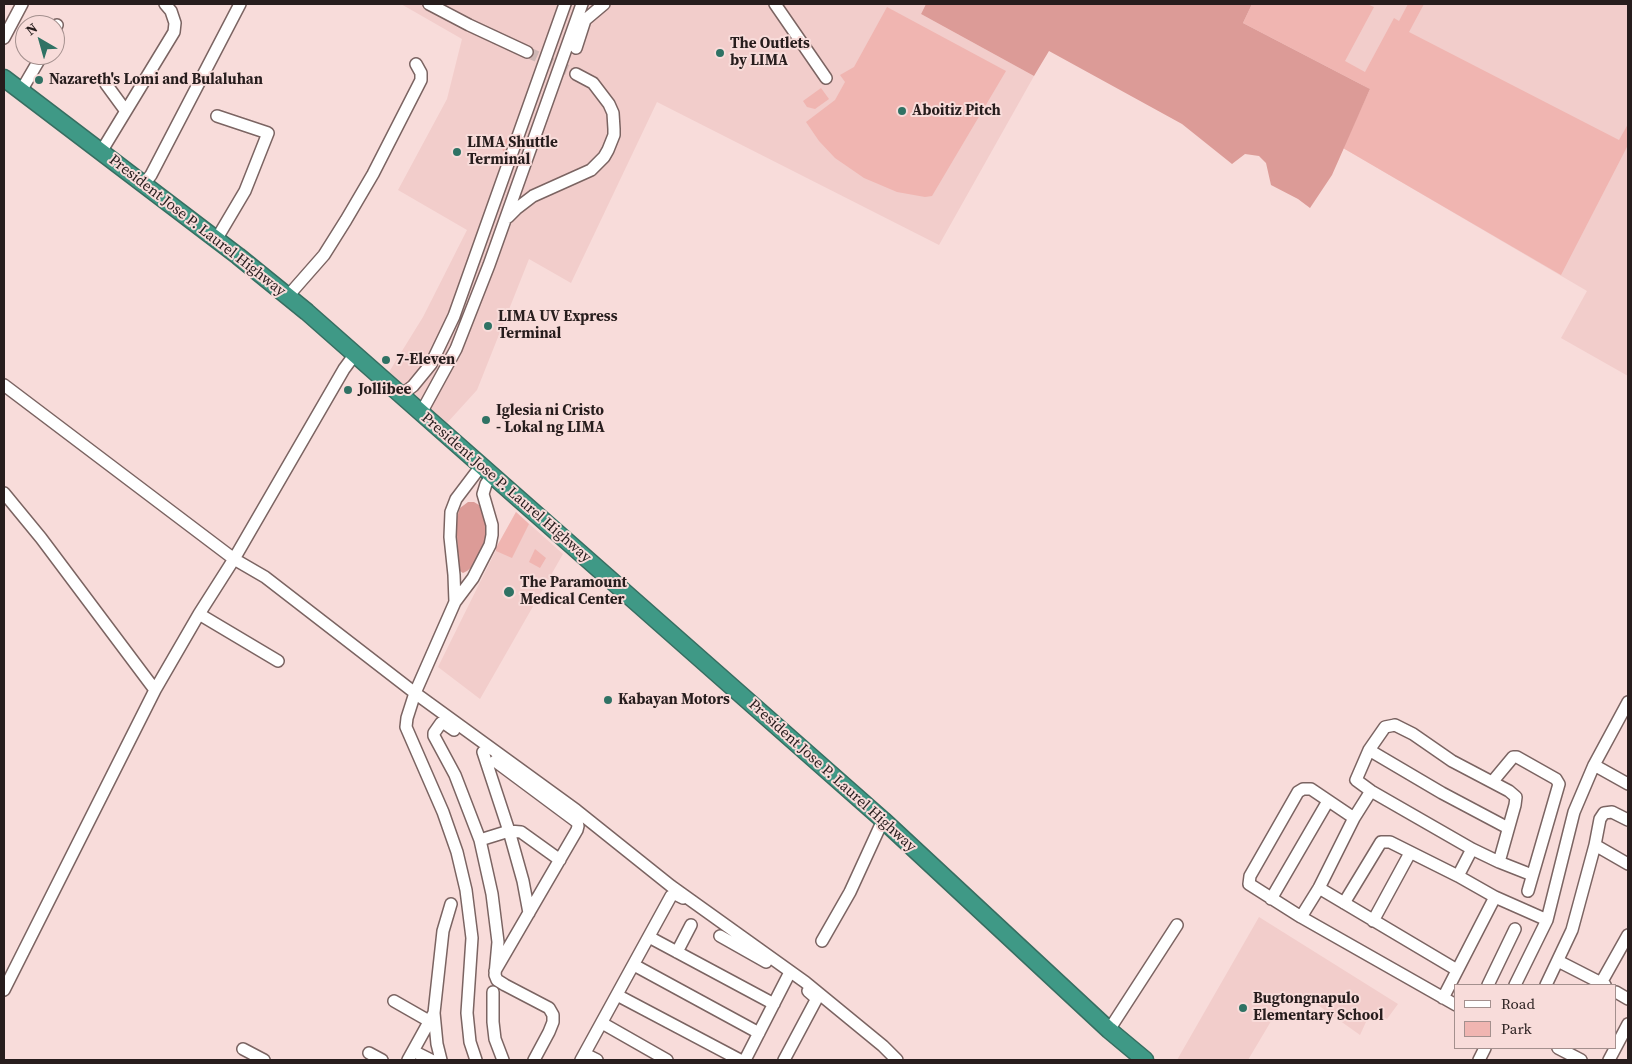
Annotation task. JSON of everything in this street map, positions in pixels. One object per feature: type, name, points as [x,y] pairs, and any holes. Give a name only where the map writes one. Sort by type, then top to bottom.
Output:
[{"type":"highway","name":"President Jose P. Laurel Highway","points":[[4,78],[288,296],[883,820],[1110,1030],[1145,1060]]},
{"type":"street","points":[[4,38],[22,4]]},
{"type":"street","points":[[101,152],[174,32],[175,23],[171,11],[165,4]]},
{"type":"street","points":[[144,184],[151,175],[240,4]]},
{"type":"street","points":[[429,4],[468,25],[527,52]]},
{"type":"street","points":[[401,395],[417,381],[434,359],[454,316],[565,4]]},
{"type":"street","points":[[422,414],[456,349],[489,265],[582,4]]},
{"type":"street","points":[[576,48],[585,20],[604,4]]},
{"type":"street","points":[[776,4],[826,78]]},
{"type":"street","points":[[288,296],[324,254],[373,174],[421,80],[421,73],[416,64]]},
{"type":"street","points":[[21,91],[36,65]]},
{"type":"street","points":[[504,225],[510,214],[524,202],[590,170],[604,157],[608,150],[614,136],[613,113],[610,104],[593,83],[576,74]]},
{"type":"street","points":[[106,84],[125,110]]},
{"type":"street","points":[[216,240],[245,191],[268,133],[217,116]]},
{"type":"street","points":[[475,260],[489,265]]},
{"type":"street","points":[[4,990],[155,690],[199,614],[234,559],[344,369],[355,354]]},
{"type":"street","points":[[4,385],[234,559],[265,577],[415,693],[576,810],[671,886],[805,982],[883,1046],[896,1060]]},
{"type":"street","points":[[455,602],[455,582],[450,537],[451,512],[456,500],[486,471]]},
{"type":"street","points":[[476,1060],[470,1042],[467,1013],[472,938],[466,890],[444,812],[406,727],[415,693],[455,602],[473,578],[488,550],[491,540],[491,520],[482,494],[486,471]]},
{"type":"street","points":[[4,493],[41,538],[155,690]]},
{"type":"street","points":[[199,614],[278,661]]},
{"type":"street","points":[[1515,984],[1547,920],[1574,812],[1594,765],[1628,702]]},
{"type":"street","points":[[495,971],[577,830],[577,822],[444,722],[441,723],[434,736],[456,775],[480,840],[492,894],[498,942],[495,971],[495,975],[497,980],[549,1008],[552,1015],[553,1022],[550,1032],[534,1060]]},
{"type":"street","points":[[1499,862],[1516,797],[1493,781],[1452,761],[1413,734],[1394,725],[1385,727],[1369,750],[1356,780],[1371,791],[1472,849],[1499,862],[1532,875]]},
{"type":"street","points":[[1369,750],[1442,794],[1508,828]]},
{"type":"street","points":[[483,752],[509,831],[523,881],[529,913]]},
{"type":"street","points":[[1493,781],[1513,757],[1517,757],[1556,779],[1559,784],[1528,891]]},
{"type":"street","points":[[1594,765],[1628,784]]},
{"type":"street","points":[[1354,818],[1311,789],[1303,789],[1298,792],[1250,876],[1249,884],[1270,899],[1454,1004]]},
{"type":"street","points":[[1301,917],[1354,818],[1371,791]]},
{"type":"street","points":[[1270,899],[1328,801]]},
{"type":"street","points":[[1546,984],[1572,930],[1595,845],[1600,819],[1604,813],[1612,812],[1628,820]]},
{"type":"street","points":[[822,941],[850,892],[883,820]]},
{"type":"street","points":[[480,840],[509,831],[521,832],[560,860]]},
{"type":"street","points":[[1344,903],[1381,842],[1390,842],[1495,897],[1547,920]]},
{"type":"street","points":[[1595,845],[1628,864]]},
{"type":"street","points":[[1458,876],[1472,849]]},
{"type":"street","points":[[1373,921],[1410,853]]},
{"type":"street","points":[[1318,888],[1457,970]]},
{"type":"street","points":[[597,1060],[583,1057],[671,896],[679,895],[692,905]]},
{"type":"street","points":[[1442,998],[1495,897]]},
{"type":"street","points":[[441,1060],[432,1017],[443,932],[451,904]]},
{"type":"street","points":[[677,952],[692,925]]},
{"type":"street","points":[[1110,1030],[1177,925]]},
{"type":"street","points":[[1488,984],[1515,930]]},
{"type":"street","points":[[714,947],[722,933],[788,976],[816,998],[784,1060]]},
{"type":"street","points":[[1558,961],[1603,984],[1628,934]]},
{"type":"street","points":[[649,937],[774,1004]]},
{"type":"street","points":[[498,942],[511,944]]},
{"type":"street","points":[[634,965],[759,1034]]},
{"type":"street","points":[[745,1060],[788,976]]},
{"type":"street","points":[[493,992],[495,1039],[503,1060]]},
{"type":"street","points":[[1617,993],[1628,999]]},
{"type":"street","points":[[617,995],[740,1060]]},
{"type":"street","points":[[394,1001],[432,1017]]},
{"type":"street","points":[[431,1060],[410,1056],[432,1017]]},
{"type":"street","points":[[602,1024],[667,1060]]},
{"type":"street","points":[[1618,1039],[1628,1024]]},
{"type":"street","points":[[243,1048],[264,1060]]},
{"type":"street","points":[[1560,1049],[1581,1060]]},
{"type":"street","points":[[369,1053],[382,1060]]},
{"type":"shaded area","points":[[401,4],[926,4],[921,14],[1034,76],[939,245],[657,102],[571,283],[529,259],[477,390],[447,423],[389,372],[423,317],[467,230],[398,190],[447,99],[462,39]]},
{"type":"shaded area","points":[[926,4],[1252,4],[1243,23],[1370,89],[1332,175],[1310,208],[1298,199],[1271,185],[1266,163],[1259,156],[1245,154],[1232,164],[1182,124],[1049,51],[1034,76],[921,14]]},
{"type":"shaded area","points":[[1252,4],[1628,4],[1628,376],[1561,338],[1587,291],[1343,148],[1370,90]]},
{"type":"shaded area","points":[[468,502],[474,502],[479,505],[487,525],[486,541],[473,566],[463,573],[459,568],[456,520],[460,508]]},
{"type":"shaded area","name":"The Paramount Medical Center","points":[[516,512],[563,554],[480,699],[438,667],[496,548]]},
{"type":"shaded area","points":[[1259,917],[1398,1004],[1387,1019],[1371,1011],[1360,1035],[1301,993],[1283,1001],[1248,1060],[1177,1060]]},
{"type":"green space","points":[[1252,4],[1367,4],[1374,7],[1345,61],[1365,72],[1394,18],[1399,21],[1408,4],[1424,4],[1409,32],[1619,140],[1628,124],[1628,145],[1561,275],[1343,148],[1370,89],[1243,23]]},
{"type":"green space","name":"Aboitiz Pitch","points":[[887,7],[1006,71],[932,196],[925,197],[897,192],[864,178],[835,158],[819,141],[806,122],[835,100],[845,82],[840,75],[854,67]]},
{"type":"green space","points":[[821,88],[829,99],[815,109],[807,107],[803,101]]},
{"type":"green space","points":[[513,134],[505,158],[501,144]]},
{"type":"green space","points":[[516,512],[529,524],[512,558],[496,551],[496,548]]},
{"type":"green space","points":[[535,549],[546,558],[540,568],[529,562]]},
{"type":"tunnel","points":[[527,52],[576,74]]},
{"type":"place","name":"The Outlets by LIMA","points":[[720,53]]},
{"type":"place","name":"Nazareth's Lomi and Bulaluhan","points":[[39,80]]},
{"type":"place","name":"Aboitiz Pitch","points":[[902,111]]},
{"type":"place","name":"LIMA Shuttle Terminal","points":[[457,152]]},
{"type":"place","name":"LIMA UV Express Terminal","points":[[488,326]]},
{"type":"place","name":"7-Eleven","points":[[386,360]]},
{"type":"place","name":"Jollibee","points":[[348,390]]},
{"type":"place","name":"Iglesia ni Cristo - Lokal ng LIMA","points":[[486,420]]},
{"type":"place","name":"The Paramount Medical Center","points":[[509,592]]},
{"type":"place","name":"Kabayan Motors","points":[[608,700]]},
{"type":"place","name":"Bugtongnapulo Elementary School","points":[[1243,1008]]}]
